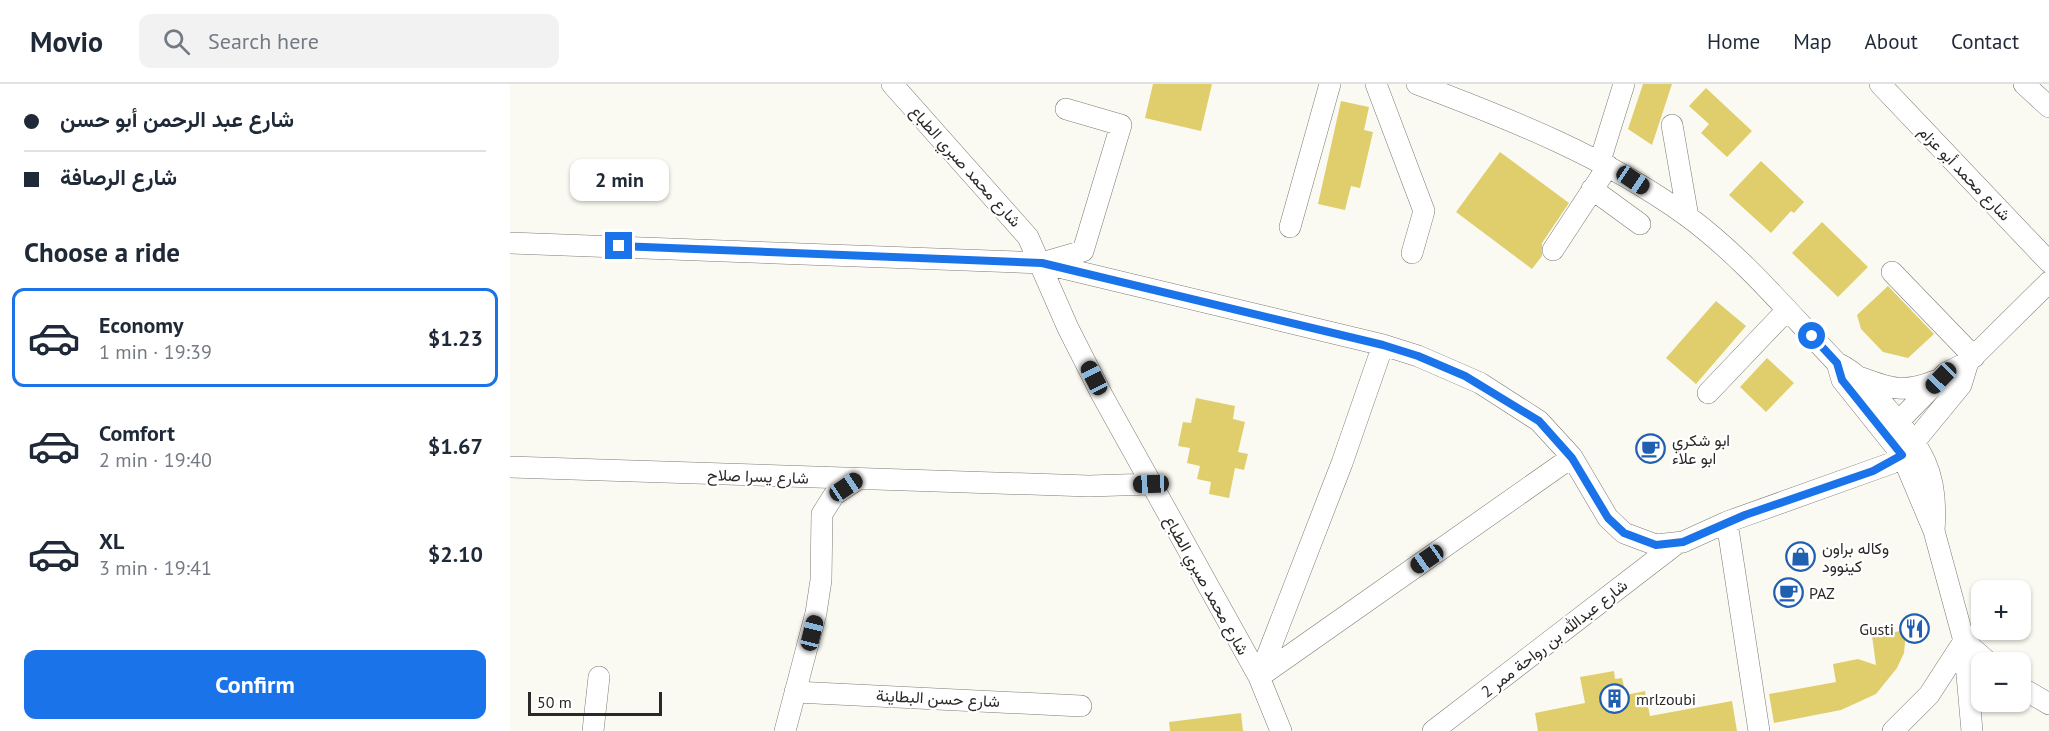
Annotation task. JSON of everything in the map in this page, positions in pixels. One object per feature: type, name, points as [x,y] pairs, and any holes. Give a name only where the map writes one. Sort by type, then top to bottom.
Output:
[{"type":"street","name":"شارع محمد صبري الطباع","points":[[892,84],[1028,237],[1042,263],[1068,328],[1151,484],[1259,677],[1281,731]]},
{"type":"street","points":[[1290,227],[1330,84]]},
{"type":"street","points":[[1377,84],[1424,211],[1412,253]]},
{"type":"street","points":[[1417,84],[1511,119],[1604,164],[1688,217],[1740,262],[1837,363],[1855,371],[1892,428]]},
{"type":"street","points":[[1553,250],[1592,189],[1604,164],[1624,84]]},
{"type":"street","points":[[2024,84],[2047,101]]},
{"type":"street","name":"شارع محمد أبو عزام","points":[[1893,89],[2049,262]]},
{"type":"street","points":[[1042,263],[1083,250],[1121,124],[1066,109]]},
{"type":"street","points":[[1672,125],[1688,217]]},
{"type":"street","points":[[1592,189],[1641,224]]},
{"type":"street","points":[[510,243],[1042,263],[1383,345],[1450,369],[1508,400],[1539,421],[1572,458],[1608,518],[1624,533],[1656,545],[1675,545]]},
{"type":"street","points":[[1892,272],[1971,359]]},
{"type":"street","points":[[1860,377],[1900,389],[1917,388],[1941,378],[1971,359],[2049,282]]},
{"type":"street","points":[[1708,393],[1786,310]]},
{"type":"street","points":[[1259,677],[1342,463],[1383,345]]},
{"type":"street","points":[[1909,448],[1961,385],[1971,359]]},
{"type":"street","points":[[1837,363],[1842,380],[1892,428],[1909,448],[1964,641],[1972,731]]},
{"type":"street","points":[[1892,428],[1941,378]]},
{"type":"street","name":"شارع عبدالله بن رواحة ممر 2","points":[[1433,731],[1675,545],[1727,522],[1873,471],[1909,448]]},
{"type":"street","points":[[1259,677],[1572,458]]},
{"type":"street","name":"شارع يسرا صلاح","points":[[510,467],[1089,486],[1151,484]]},
{"type":"street","points":[[785,731],[816,613],[821,580],[822,514],[834,495],[858,479]]},
{"type":"street","points":[[1727,522],[1759,731]]},
{"type":"street","points":[[1964,641],[1976,652]]},
{"type":"street","points":[[1893,731],[1929,696],[1964,641]]},
{"type":"street","points":[[593,731],[599,677]]},
{"type":"street","name":"شارع حسن البطاينة","points":[[795,692],[1081,706]]},
{"type":"street","points":[[2031,693],[2049,704]]},
{"type":"building","points":[[1153,84],[1212,84],[1201,131],[1145,118]]},
{"type":"building","points":[[1643,84],[1672,84],[1652,145],[1628,129]]},
{"type":"building","points":[[1706,88],[1752,131],[1727,157],[1701,133],[1709,124],[1689,106]]},
{"type":"building","points":[[1341,101],[1369,107],[1364,130],[1373,132],[1360,188],[1351,186],[1345,210],[1318,204]]},
{"type":"building","points":[[1500,152],[1569,203],[1542,243],[1542,256],[1532,269],[1456,212]]},
{"type":"building","points":[[1761,161],[1804,202],[1794,213],[1791,211],[1771,233],[1729,195]]},
{"type":"building","points":[[1822,222],[1868,267],[1838,297],[1792,253]]},
{"type":"building","points":[[1888,286],[1934,334],[1908,358],[1883,352],[1861,329],[1857,315]]},
{"type":"building","points":[[1716,301],[1746,326],[1696,384],[1666,358]]},
{"type":"building","points":[[1767,358],[1794,383],[1766,412],[1740,387]]},
{"type":"building","points":[[1196,398],[1235,406],[1233,419],[1245,422],[1238,452],[1248,454],[1244,470],[1235,468],[1229,498],[1209,494],[1211,482],[1197,479],[1200,466],[1187,463],[1190,448],[1178,446],[1183,422],[1191,423]]},
{"type":"building","points":[[1906,630],[1904,653],[1897,668],[1876,694],[1841,710],[1774,723],[1769,694],[1836,682],[1833,664],[1858,659],[1876,665],[1872,636]]},
{"type":"building","name":"mrlzoubi","points":[[1614,671],[1615,679],[1622,678],[1626,695],[1645,691],[1650,716],[1732,701],[1737,731],[1538,731],[1535,713],[1585,703],[1580,677]]},
{"type":"building","points":[[1241,713],[1243,731],[1170,731],[1169,722]]},
{"type":"place","name":"ابو شكري ابو علاء","points":[[1651,449]]},
{"type":"place","name":"وكاله براون كينوود","points":[[1801,557]]},
{"type":"place","name":"PAZ","points":[[1788,593]]},
{"type":"place","name":"Gusti","points":[[1915,629]]},
{"type":"place","name":"mrlzoubi","points":[[1615,699]]},
{"type":"route","points":[[619,246],[1042,263],[1383,345],[1418,356],[1480,383],[1539,421],[1572,458],[1608,518],[1624,533],[1656,545],[1675,545],[1745,515],[1873,471],[1892,463],[1902,455],[1842,380],[1837,363],[1812,336]]}]
